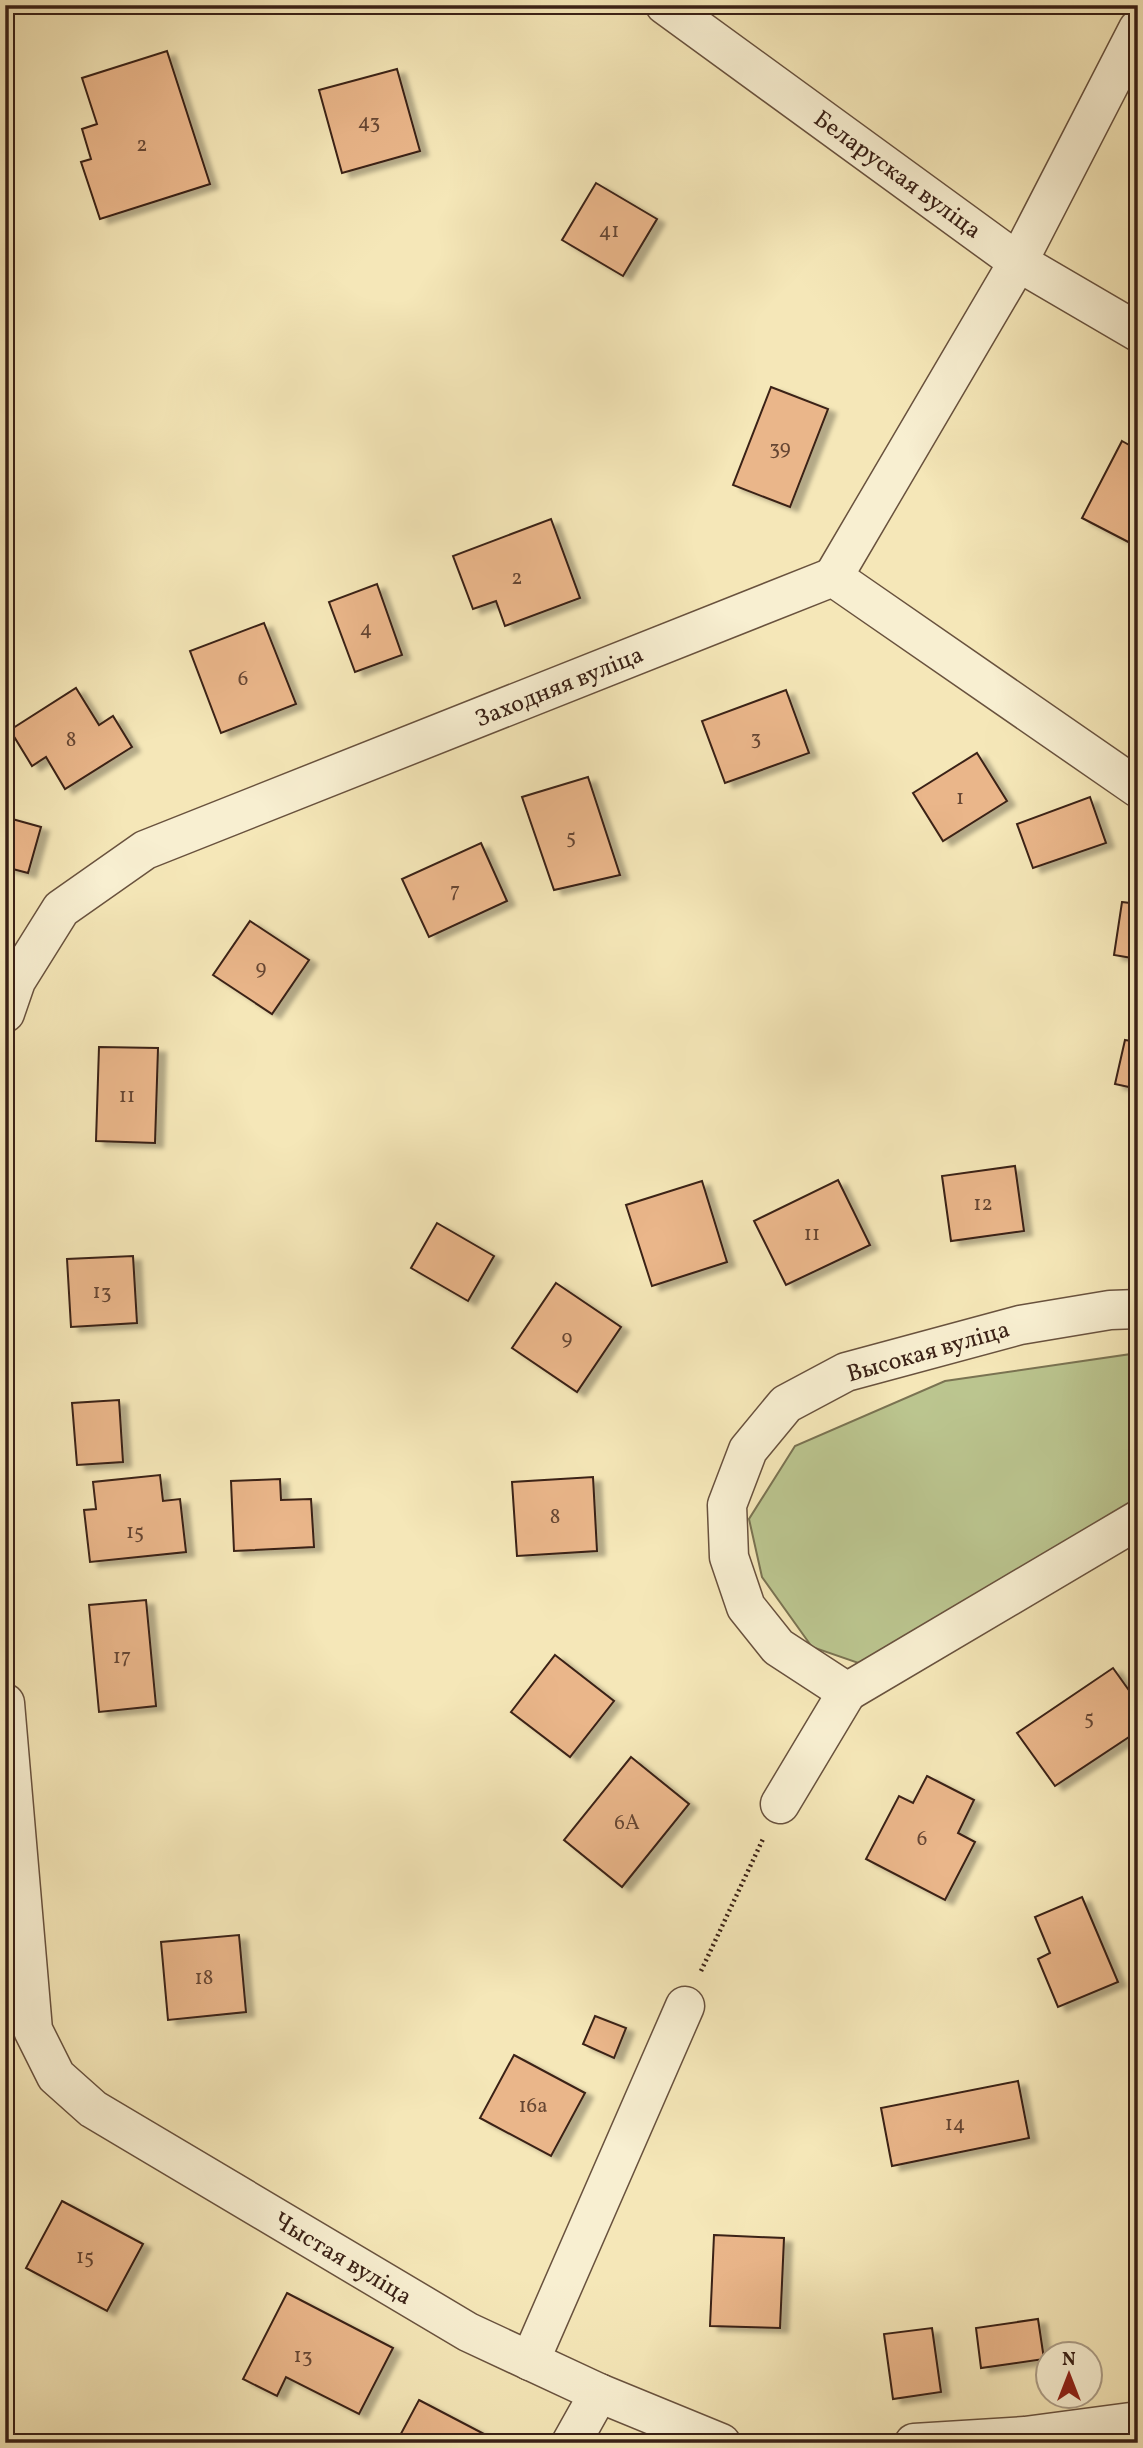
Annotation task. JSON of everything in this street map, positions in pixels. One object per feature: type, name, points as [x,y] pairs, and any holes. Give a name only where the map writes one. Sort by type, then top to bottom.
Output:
[{"type":"street","name":"Беларуская вуліца","points":[[665,5],[1018,262],[1138,332]]},
{"type":"street","points":[[1138,29],[1018,262],[833,577],[1138,788]]},
{"type":"street","name":"Заходняя вуліца","points":[[5,1013],[16,981],[61,909],[145,850],[833,577]]},
{"type":"street","name":"Высокая вуліца","points":[[847,1692],[778,1647],[746,1607],[729,1557],[727,1505],[748,1450],[786,1404],[846,1372],[1020,1325],[1110,1310],[1138,1309]]},
{"type":"street","points":[[780,1804],[847,1692],[1138,1520]]},
{"type":"street","points":[[5,1703],[19,2031]]},
{"type":"street","points":[[530,2361],[685,2006]]},
{"type":"street","name":"Чыстая вуліца","points":[[19,2031],[56,2076],[93,2109],[468,2332],[599,2393],[721,2443]]},
{"type":"street","points":[[571,2443],[599,2393]]},
{"type":"street","points":[[914,2443],[1025,2436],[1138,2421]]},
{"type":"path","points":[[685,2006],[780,1804]]},
{"type":"green space","points":[[1138,1353],[1138,1526],[896,1676],[812,1647],[762,1577],[749,1519],[795,1446],[945,1381]]},
{"type":"building","points":[[167,51],[210,184],[100,219],[81,162],[91,159],[82,129],[97,124],[82,78]]},
{"type":"building","points":[[397,69],[420,151],[342,173],[319,90]]},
{"type":"building","points":[[596,183],[657,219],[623,276],[562,240]]},
{"type":"building","points":[[771,387],[828,409],[790,507],[733,485]]},
{"type":"building","points":[[1122,441],[1138,450],[1138,547],[1082,518]]},
{"type":"building","points":[[551,519],[580,598],[505,626],[496,601],[473,609],[453,556]]},
{"type":"building","points":[[377,584],[402,655],[355,672],[329,602]]},
{"type":"building","points":[[264,623],[296,704],[221,733],[190,651]]},
{"type":"building","points":[[76,688],[99,725],[113,716],[132,747],[65,789],[46,757],[32,766],[10,730]]},
{"type":"building","points":[[786,690],[809,753],[725,783],[702,721]]},
{"type":"building","points":[[977,753],[1007,801],[943,841],[913,793]]},
{"type":"building","points":[[588,777],[620,875],[554,890],[522,797]]},
{"type":"building","points":[[1090,797],[1106,843],[1033,868],[1017,824]]},
{"type":"building","points":[[5,817],[41,827],[28,873],[5,867]]},
{"type":"building","points":[[481,843],[507,901],[429,937],[402,879]]},
{"type":"building","points":[[1122,902],[1138,904],[1138,959],[1114,955]]},
{"type":"building","points":[[250,921],[309,960],[272,1014],[213,975]]},
{"type":"building","points":[[1125,1040],[1138,1042],[1138,1089],[1115,1084]]},
{"type":"building","points":[[99,1047],[158,1048],[155,1143],[96,1141]]},
{"type":"building","points":[[1015,1166],[1024,1231],[951,1241],[942,1176]]},
{"type":"building","points":[[838,1180],[870,1245],[786,1285],[754,1221]]},
{"type":"building","points":[[702,1181],[727,1262],[652,1286],[626,1205]]},
{"type":"building","points":[[437,1223],[494,1256],[468,1301],[411,1268]]},
{"type":"building","points":[[133,1256],[137,1323],[71,1327],[67,1259]]},
{"type":"building","points":[[556,1283],[621,1327],[577,1392],[512,1348]]},
{"type":"building","points":[[119,1400],[123,1462],[77,1465],[72,1403]]},
{"type":"building","points":[[160,1475],[163,1501],[180,1499],[186,1552],[90,1562],[84,1510],[96,1509],[93,1482]]},
{"type":"building","points":[[593,1477],[597,1551],[517,1556],[512,1482]]},
{"type":"building","points":[[280,1479],[281,1500],[311,1499],[314,1547],[234,1551],[231,1481]]},
{"type":"building","points":[[146,1600],[156,1706],[99,1712],[89,1605]]},
{"type":"building","points":[[555,1655],[614,1701],[570,1757],[511,1712]]},
{"type":"building","points":[[1113,1668],[1138,1703],[1138,1731],[1055,1786],[1017,1733]]},
{"type":"building","points":[[631,1757],[689,1804],[622,1887],[564,1840]]},
{"type":"building","points":[[927,1776],[974,1800],[958,1833],[975,1842],[945,1900],[866,1859],[899,1796],[913,1803]]},
{"type":"building","points":[[1082,1897],[1118,1982],[1058,2007],[1038,1959],[1050,1953],[1035,1917]]},
{"type":"building","points":[[239,1935],[246,2012],[168,2020],[161,1942]]},
{"type":"building","points":[[595,2016],[626,2028],[614,2058],[583,2044]]},
{"type":"building","points":[[514,2055],[585,2093],[551,2156],[480,2118]]},
{"type":"building","points":[[1018,2081],[1029,2138],[892,2166],[881,2108]]},
{"type":"building","points":[[62,2201],[143,2244],[107,2311],[26,2268]]},
{"type":"building","points":[[714,2235],[784,2238],[780,2328],[710,2326]]},
{"type":"building","points":[[287,2293],[393,2348],[359,2414],[286,2377],[277,2396],[243,2379]]},
{"type":"building","points":[[1038,2319],[1041,2340],[1034,2340],[1034,2360],[981,2368],[976,2328]]},
{"type":"building","points":[[932,2328],[941,2392],[893,2399],[884,2334]]},
{"type":"building","points":[[419,2400],[486,2435],[482,2443],[396,2443]]}]
